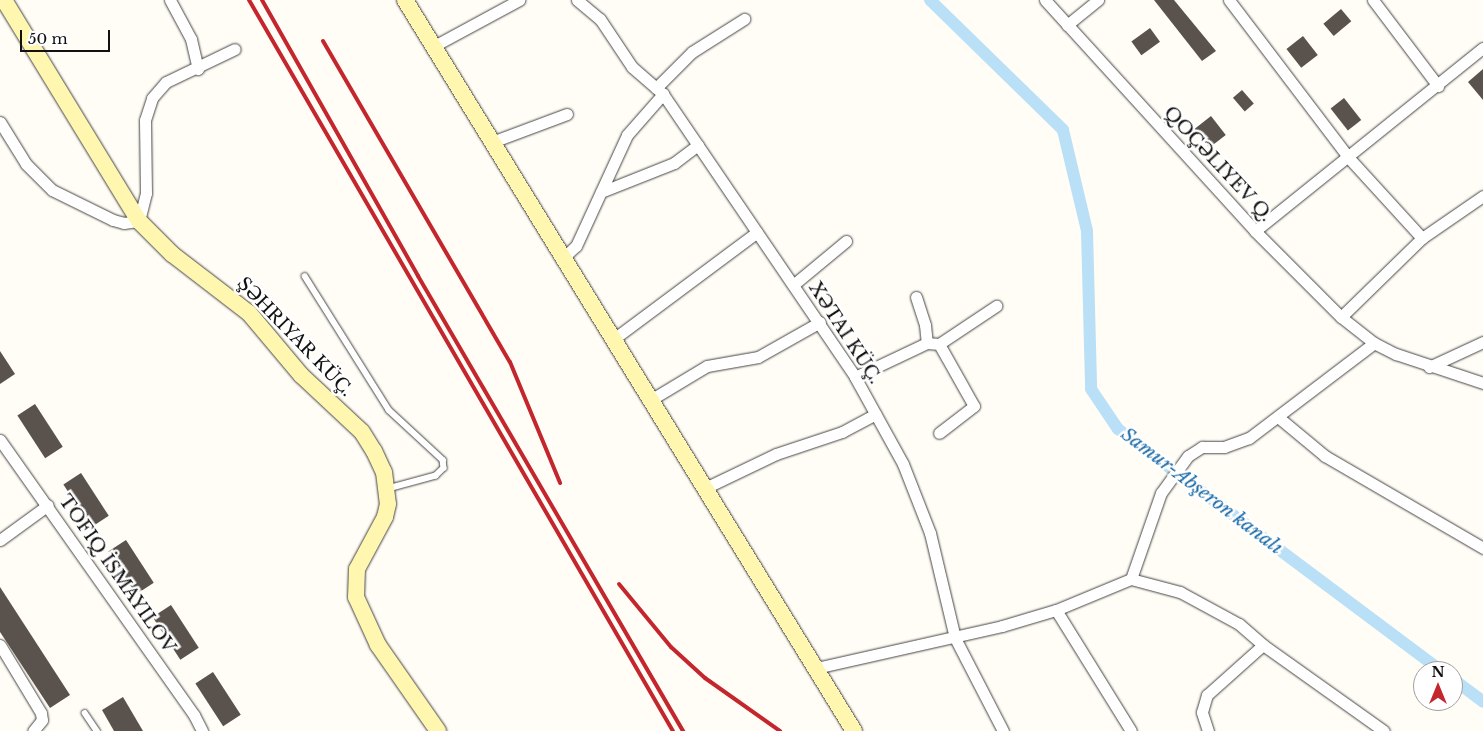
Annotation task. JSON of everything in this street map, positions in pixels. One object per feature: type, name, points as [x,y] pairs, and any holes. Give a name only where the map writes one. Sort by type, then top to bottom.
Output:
[{"type":"street","name":"ŞƏHRIYAR KÜÇ.","points":[[4,0],[139,221],[172,254],[250,313],[300,375],[362,432],[384,472],[388,489],[385,517],[357,570],[356,597],[378,645],[438,731]]},
{"type":"street","points":[[170,0],[191,39],[198,69]]},
{"type":"street","points":[[405,0],[615,338],[703,489],[854,731]]},
{"type":"street","points":[[434,46],[519,0]]},
{"type":"street","name":"XƏTAI KÜÇ.","points":[[577,0],[600,19],[632,67],[660,91],[820,322],[876,414],[903,464],[930,533],[956,638],[1003,731]]},
{"type":"street","name":"QOÇƏLIYEV Q.","points":[[1045,0],[1255,231],[1342,317],[1374,343],[1429,367],[1483,383]]},
{"type":"street","points":[[1067,25],[1098,0]]},
{"type":"street","points":[[1229,0],[1348,157],[1422,238]]},
{"type":"street","points":[[1373,0],[1438,86]]},
{"type":"street","points":[[564,257],[576,246],[627,135],[660,91],[692,52],[744,19]]},
{"type":"street","points":[[1255,231],[1483,48]]},
{"type":"street","points":[[0,122],[26,164],[52,190],[113,220],[124,223],[139,221],[146,194],[145,120],[152,98],[166,82],[198,69],[235,49]]},
{"type":"street","points":[[492,142],[568,114]]},
{"type":"street","points":[[601,192],[674,163],[698,145]]},
{"type":"street","points":[[1342,317],[1422,238],[1483,196]]},
{"type":"street","points":[[615,338],[757,232]]},
{"type":"street","points":[[793,285],[846,241]]},
{"type":"street","points":[[916,297],[933,343],[974,406],[940,433]]},
{"type":"street","points":[[854,377],[933,343],[996,306]]},
{"type":"street","points":[[652,399],[707,366],[758,357],[820,322]]},
{"type":"street","points":[[1429,367],[1483,342]]},
{"type":"street","points":[[1131,579],[1161,493],[1188,456],[1202,447],[1224,447],[1249,438],[1374,343]]},
{"type":"street","points":[[703,489],[776,454],[842,432],[876,414]]},
{"type":"street","points":[[1278,417],[1325,456],[1483,548]]},
{"type":"street","points":[[0,440],[48,505],[194,715],[202,731]]},
{"type":"street","points":[[0,540],[48,505]]},
{"type":"street","points":[[816,668],[956,638],[1056,610],[1131,579],[1180,592],[1239,624],[1264,645],[1384,731]]},
{"type":"street","points":[[1056,610],[1131,731]]},
{"type":"street","points":[[0,645],[41,712],[42,720],[33,731]]},
{"type":"street","points":[[1208,731],[1202,712],[1207,695],[1264,645]]},
{"type":"lane","points":[[305,276],[389,410],[443,460],[444,468],[436,476],[388,489]]},
{"type":"lane","points":[[86,713],[97,731]]},
{"type":"building","points":[[1154,0],[1174,0],[1216,51],[1202,61]]},
{"type":"building","points":[[1341,9],[1351,21],[1334,36],[1323,24]]},
{"type":"building","points":[[1150,28],[1160,42],[1141,55],[1131,42]]},
{"type":"building","points":[[1303,36],[1318,55],[1301,68],[1286,49]]},
{"type":"building","points":[[1483,69],[1483,100],[1468,82]]},
{"type":"building","points":[[1242,90],[1254,104],[1245,111],[1233,98]]},
{"type":"building","points":[[1344,98],[1361,120],[1348,131],[1331,108]]},
{"type":"building","points":[[1211,116],[1226,135],[1209,148],[1194,129]]},
{"type":"building","points":[[0,351],[15,374],[0,384]]},
{"type":"building","points":[[35,404],[63,447],[45,458],[17,415]]},
{"type":"building","points":[[81,473],[109,516],[91,527],[63,484]]},
{"type":"building","points":[[126,540],[154,583],[136,594],[108,551]]},
{"type":"building","points":[[0,587],[70,695],[50,708],[0,632]]},
{"type":"building","points":[[171,605],[199,648],[180,660],[153,617]]},
{"type":"building","points":[[213,672],[241,715],[223,726],[195,683]]},
{"type":"building","points":[[123,697],[143,731],[114,731],[102,710]]},
{"type":"waterway","name":"Samur-Abşeron kanalı","points":[[930,0],[1063,130],[1087,231],[1091,389],[1118,429],[1429,661]]},
{"type":"waterway","name":"Samur-Abşeron kanalı","points":[[1463,687],[1483,702]]},
{"type":"railway","points":[[249,0],[673,731]]},
{"type":"railway","points":[[262,0],[418,276],[683,731]]},
{"type":"railway","points":[[323,41],[510,362],[560,483]]},
{"type":"railway","points":[[619,584],[671,647],[705,678],[780,731]]}]
